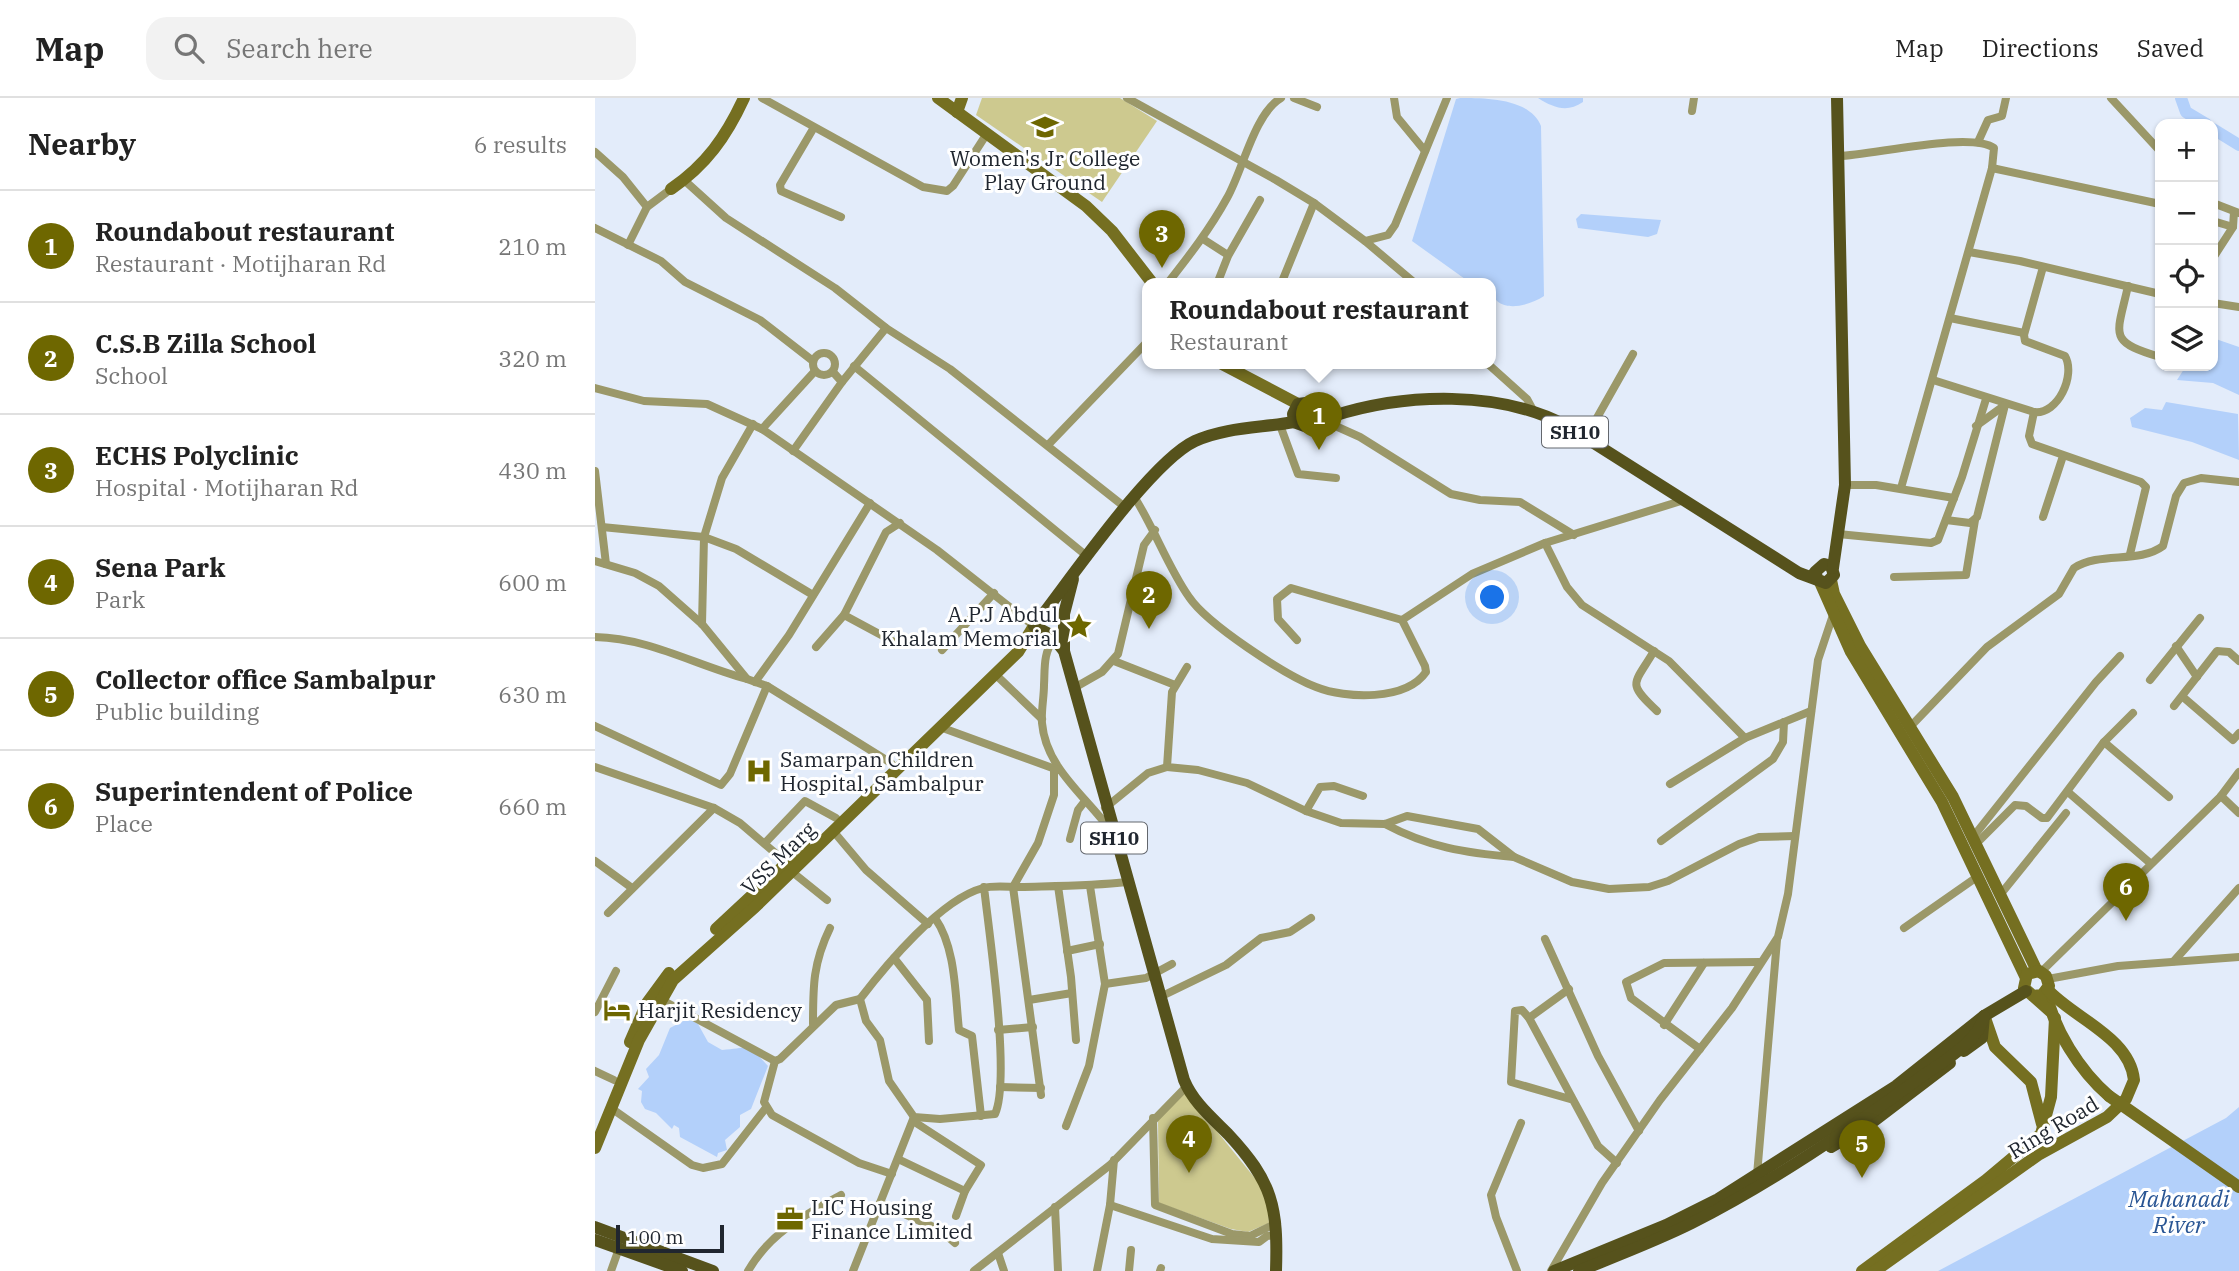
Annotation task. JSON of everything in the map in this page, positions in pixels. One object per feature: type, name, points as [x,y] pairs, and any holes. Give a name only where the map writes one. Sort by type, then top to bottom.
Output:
[{"type":"main road","points":[[671,189],[705,164],[734,120],[744,98]]},
{"type":"main road","points":[[937,98],[1086,206],[1112,231],[1148,278]]},
{"type":"main road","points":[[957,112],[962,98]]},
{"type":"main road","points":[[1837,98],[1845,485],[1838,534],[1825,573],[1851,652],[1974,841],[2054,1016],[2087,1074],[2109,1096],[2239,1187]]},
{"type":"main road","points":[[1247,370],[1298,404],[1321,403],[1333,411],[1332,420]]},
{"type":"main road","name":"SH10","points":[[1276,1271],[1277,1229],[1274,1204],[1266,1186],[1229,1136],[1198,1103],[1185,1083],[1178,1063],[1063,651],[1054,639],[1031,630],[1088,557],[1160,470],[1191,443],[1222,432],[1294,422],[1319,430],[1332,420],[1371,407],[1475,399],[1533,410],[1567,426],[1681,501],[1787,564],[1825,573]]},
{"type":"main road","points":[[1294,422],[1293,414],[1298,404]]},
{"type":"main road","points":[[1063,651],[1064,614],[1074,576]]},
{"type":"main road","points":[[1837,610],[1910,727],[1921,756]]},
{"type":"main road","points":[[595,1125],[647,1003],[687,960],[792,864],[891,763],[1031,630]]},
{"type":"main road","name":"VSS Marg","points":[[792,864],[834,832],[1018,652],[1031,630]]},
{"type":"main road","points":[[1948,799],[1977,877],[2038,983]]},
{"type":"main road","points":[[595,1148],[639,1040],[671,977]]},
{"type":"main road","points":[[1588,1268],[1756,1176],[1896,1086],[1984,1016],[2038,983]]},
{"type":"main road","name":"Ring Road","points":[[1875,1271],[2038,1156],[2107,1117],[2126,1099],[2134,1080],[2129,1064],[2110,1039],[2059,1003],[2038,983]]},
{"type":"main road","points":[[1984,1016],[1995,1047],[2031,1082],[2039,1105],[2041,1134]]},
{"type":"main road","points":[[1553,1271],[1588,1268],[1673,1236],[1756,1192],[1870,1124],[1928,1081],[1982,1038],[1984,1016]]},
{"type":"main road","points":[[1579,1271],[1689,1225],[1797,1163],[1859,1123],[1939,1064],[1976,1034],[1984,1016]]},
{"type":"main road","name":"Ring Road","points":[[1861,1271],[1986,1180],[2041,1134],[2051,1097],[2054,1016]]},
{"type":"main road","points":[[595,1227],[713,1271]]},
{"type":"main road","points":[[595,1240],[682,1271]]},
{"type":"main road","points":[[595,1247],[663,1271]]},
{"type":"street","points":[[762,98],[813,128],[936,191],[947,191],[953,186],[986,135]]},
{"type":"street","points":[[1127,98],[1314,203],[1409,278]]},
{"type":"street","points":[[1172,278],[1203,239],[1245,162],[1266,108],[1281,98]]},
{"type":"street","points":[[1294,98],[1317,107]]},
{"type":"street","points":[[1394,98],[1397,117],[1425,151]]},
{"type":"street","points":[[1365,241],[1388,235],[1395,225],[1447,98]]},
{"type":"street","points":[[1692,111],[1694,98]]},
{"type":"street","points":[[1978,142],[1988,120],[2002,116],[2006,98]]},
{"type":"street","points":[[2111,98],[2155,146]]},
{"type":"street","points":[[813,128],[780,185],[782,191],[841,218]]},
{"type":"street","points":[[1839,156],[1978,142],[1994,148],[1992,168],[1951,318],[1901,488]]},
{"type":"street","points":[[595,152],[623,177],[646,207]]},
{"type":"street","points":[[1992,168],[2155,203]]},
{"type":"street","points":[[684,180],[726,218],[835,288],[886,328],[950,369],[1126,509]]},
{"type":"street","points":[[628,245],[646,207],[671,189]]},
{"type":"street","points":[[1219,278],[1228,255],[1260,200]]},
{"type":"street","points":[[1283,278],[1314,203]]},
{"type":"street","points":[[2218,205],[2237,213],[2233,227],[2218,250]]},
{"type":"street","points":[[2218,222],[2233,227]]},
{"type":"street","points":[[595,228],[661,261],[685,282],[760,320],[813,361],[815,371]]},
{"type":"street","points":[[1203,239],[1216,250],[1228,255]]},
{"type":"street","points":[[1969,252],[2155,293]]},
{"type":"street","points":[[1933,380],[1986,399],[2034,412],[2043,414],[2053,408],[2069,368],[2065,356],[2030,345],[2025,341],[2024,333],[2043,267]]},
{"type":"street","points":[[2128,286],[2120,322],[2123,341],[2130,348],[2155,356]]},
{"type":"street","points":[[2218,304],[2239,307]]},
{"type":"street","points":[[1951,318],[2024,333]]},
{"type":"street","points":[[793,451],[854,366],[886,328]]},
{"type":"street","points":[[1048,445],[1142,346]]},
{"type":"street","points":[[813,361],[816,356],[827,353],[835,361],[832,372]]},
{"type":"street","points":[[1585,439],[1633,354]]},
{"type":"street","points":[[854,366],[1088,557]]},
{"type":"street","points":[[1494,369],[1527,399],[1533,410]]},
{"type":"street","points":[[815,371],[824,375],[832,372]]},
{"type":"street","points":[[762,429],[815,371]]},
{"type":"street","points":[[832,372],[842,382]]},
{"type":"street","points":[[595,388],[644,401],[707,404],[753,424],[900,523],[994,593],[1031,630]]},
{"type":"street","points":[[1838,534],[1931,542],[1938,540],[1986,399]]},
{"type":"street","points":[[1976,426],[2005,405]]},
{"type":"street","points":[[1893,577],[1966,575],[1975,520],[2005,405]]},
{"type":"street","points":[[2034,412],[2029,440],[2063,456],[2141,482],[2145,487],[2130,554]]},
{"type":"street","points":[[1332,420],[1451,494],[1480,500],[1520,502],[1574,535]]},
{"type":"street","points":[[702,624],[704,537],[722,478],[753,424]]},
{"type":"street","points":[[1280,425],[1298,474],[1336,478]]},
{"type":"street","points":[[2043,517],[2063,456]]},
{"type":"street","points":[[595,471],[607,564]]},
{"type":"street","points":[[1910,727],[1987,647],[2059,594],[2074,568],[2089,561],[2149,553],[2163,546],[2176,496],[2184,483],[2201,478],[2239,482]]},
{"type":"street","points":[[1845,485],[1901,488],[1954,498]]},
{"type":"street","points":[[1135,498],[1155,530],[1190,599],[1258,655],[1317,688],[1356,695],[1400,691],[1418,684],[1426,673],[1402,621],[1291,588],[1277,599],[1278,619],[1297,640]]},
{"type":"street","points":[[1402,621],[1472,574],[1545,543],[1681,501]]},
{"type":"street","points":[[751,680],[813,595],[870,503]]},
{"type":"street","points":[[1946,520],[1963,523],[1975,520]]},
{"type":"street","points":[[816,647],[843,615],[886,532],[900,523]]},
{"type":"street","points":[[602,527],[704,537],[736,549],[813,595]]},
{"type":"street","points":[[1074,688],[1102,672],[1114,661],[1144,545],[1155,530]]},
{"type":"street","points":[[1545,543],[1567,587],[1582,604],[1669,662],[1745,738]]},
{"type":"street","points":[[595,561],[635,573],[659,586],[702,624],[751,680]]},
{"type":"street","points":[[942,650],[994,593]]},
{"type":"street","points":[[1756,1192],[1778,937],[1788,894],[1818,660],[1837,610]]},
{"type":"street","points":[[843,615],[896,643]]},
{"type":"street","points":[[2150,680],[2200,618]]},
{"type":"street","points":[[595,637],[620,637],[648,643],[713,670],[767,686],[891,763]]},
{"type":"street","points":[[1054,639],[1043,666],[1042,719],[1049,749],[1058,770],[1113,834]]},
{"type":"street","points":[[2176,646],[2197,677]]},
{"type":"street","points":[[2174,706],[2220,650],[2229,652],[2239,661]]},
{"type":"street","points":[[1654,651],[1635,684],[1636,691],[1657,710]]},
{"type":"street","points":[[1974,841],[2096,682],[2120,656]]},
{"type":"street","points":[[1114,661],[1175,685]]},
{"type":"street","points":[[1167,767],[1175,685],[1187,667]]},
{"type":"street","points":[[995,674],[1042,719]]},
{"type":"street","points":[[595,726],[721,785],[730,774],[767,686]]},
{"type":"street","points":[[2183,697],[2237,739]]},
{"type":"street","points":[[1670,784],[1745,738],[1811,711]]},
{"type":"street","points":[[1974,841],[2015,805],[2025,806],[2042,818],[2047,818],[2104,742],[2133,713]]},
{"type":"street","points":[[1661,841],[1773,759],[1783,742],[1784,722]]},
{"type":"street","points":[[940,727],[1058,770]]},
{"type":"street","points":[[2104,742],[2169,797]]},
{"type":"street","points":[[1105,808],[1148,773],[1167,767],[1198,770],[1247,783],[1306,811],[1341,823],[1385,824],[1407,816],[1478,830],[1514,857],[1572,882],[1609,889],[1649,887],[1759,837],[1795,835]]},
{"type":"street","points":[[595,768],[714,808],[740,823],[792,864],[827,900]]},
{"type":"street","points":[[1000,1087],[1041,1091],[1013,887],[1038,843],[1054,795],[1058,770]]},
{"type":"street","points":[[2038,983],[2150,863],[2221,796],[2239,772]]},
{"type":"street","points":[[1306,811],[1320,787],[1333,786],[1363,796]]},
{"type":"street","points":[[2067,792],[2150,863]]},
{"type":"street","points":[[2221,796],[2239,813]]},
{"type":"street","points":[[765,843],[805,801],[836,818]]},
{"type":"street","points":[[1070,839],[1078,810],[1085,801]]},
{"type":"street","points":[[608,913],[714,808]]},
{"type":"street","points":[[2000,895],[2066,813]]},
{"type":"street","points":[[1385,824],[1437,847],[1514,857]]},
{"type":"street","points":[[834,832],[872,876],[944,932],[950,956],[959,1030],[972,1036],[981,1116]]},
{"type":"street","points":[[595,861],[632,888]]},
{"type":"street","points":[[1904,928],[1977,877]]},
{"type":"street","points":[[660,999],[775,1060],[780,1059],[813,1024],[836,1005],[860,999],[894,958],[932,921],[984,887],[1090,886],[1128,882]]},
{"type":"street","points":[[1058,886],[1076,1040]]},
{"type":"street","points":[[1066,1126],[1089,1066],[1105,984],[1090,886]]},
{"type":"street","points":[[913,1119],[995,1114],[1001,1102],[998,1030],[984,887]]},
{"type":"street","points":[[2174,961],[2239,888]]},
{"type":"street","points":[[1160,997],[1226,965],[1261,938],[1290,932],[1311,918]]},
{"type":"street","points":[[813,1024],[814,969],[830,928]]},
{"type":"street","points":[[1553,1271],[1574,1229],[1617,1163],[1732,1008],[1778,937]]},
{"type":"street","points":[[1545,939],[1598,1056],[1639,1131]]},
{"type":"street","points":[[1067,951],[1100,944]]},
{"type":"street","points":[[2038,983],[2118,966],[2239,957]]},
{"type":"street","points":[[894,958],[927,1000],[929,1041]]},
{"type":"street","points":[[1700,1049],[1664,1026],[1631,998],[1626,982],[1664,963],[1760,962]]},
{"type":"street","points":[[1664,1026],[1704,963]]},
{"type":"street","points":[[1105,984],[1146,978],[1172,964]]},
{"type":"street","points":[[595,1012],[616,971]]},
{"type":"street","points":[[1529,1018],[1569,989]]},
{"type":"street","points":[[1029,1000],[1072,993]]},
{"type":"street","points":[[860,999],[866,1021],[880,1040],[889,1082],[913,1119],[979,1161],[980,1170],[965,1192],[956,1216]]},
{"type":"street","points":[[1570,1099],[1524,1088],[1511,1082],[1515,1011],[1522,1010],[1529,1018],[1570,1099],[1598,1146],[1617,1163]]},
{"type":"street","points":[[998,1030],[1033,1027]]},
{"type":"street","points":[[611,1108],[692,1165],[703,1168],[722,1164],[765,1109],[764,1102],[775,1060]]},
{"type":"street","points":[[595,1071],[614,1080]]},
{"type":"street","points":[[974,1271],[1114,1160],[1185,1083]]},
{"type":"street","points":[[765,1109],[806,1135],[859,1163],[892,1174]]},
{"type":"street","points":[[1153,1118],[1155,1205],[1232,1234],[1250,1236],[1277,1229]]},
{"type":"street","points":[[853,1271],[913,1119]]},
{"type":"street","points":[[1517,1271],[1496,1217],[1491,1195],[1521,1123]]},
{"type":"street","points":[[898,1159],[965,1192]]},
{"type":"street","points":[[1097,1271],[1110,1205],[1114,1160]]},
{"type":"street","points":[[748,1271],[760,1250],[781,1229],[841,1195]]},
{"type":"street","points":[[880,1203],[940,1230],[955,1243]]},
{"type":"street","points":[[1110,1205],[1220,1241],[1259,1242],[1277,1229]]},
{"type":"street","points":[[1055,1207],[1058,1271]]},
{"type":"street","points":[[1129,1271],[1131,1250]]},
{"type":"street","points":[[998,1253],[1004,1271]]},
{"type":"street","points":[[611,1271],[617,1254]]},
{"type":"shaded area","points":[[982,98],[1120,98],[1157,121],[1102,202],[976,115]]},
{"type":"shaded area","points":[[1185,1092],[1267,1193],[1269,1223],[1248,1232],[1231,1229],[1159,1203],[1158,1119]]},
{"type":"water","points":[[1538,98],[1583,98],[1583,102],[1560,108]]},
{"type":"water","points":[[1456,99],[1494,99],[1517,105],[1535,117],[1541,126],[1544,296],[1528,304],[1503,305],[1496,299],[1496,278],[1464,278],[1412,241]]},
{"type":"water","points":[[1581,214],[1661,220],[1657,234],[1648,237],[1578,228],[1576,219]]},
{"type":"water","points":[[2218,340],[2239,347],[2239,395],[2213,383],[2177,380],[2183,371],[2218,371]]},
{"type":"water","points":[[2166,402],[2238,414],[2239,460],[2192,442],[2132,427],[2130,418],[2145,408],[2162,410]]},
{"type":"water","points":[[689,1018],[698,1024],[708,1042],[722,1050],[752,1049],[768,1066],[751,1109],[740,1115],[740,1127],[725,1140],[727,1150],[718,1153],[717,1157],[680,1137],[679,1128],[674,1125],[672,1129],[656,1113],[645,1109],[641,1102],[642,1091],[638,1089],[649,1077],[646,1069],[659,1055],[670,1028]]},
{"type":"water","name":"Mahanadi River","points":[[2239,1107],[2239,1271],[1938,1271],[2226,1118]]},
{"type":"waterway","points":[[2181,98],[2186,112],[2198,119]]},
{"type":"waterway","points":[[2218,132],[2239,145]]},
{"type":"place","name":"Women's Jr College Play Ground","points":[[1045,127]]},
{"type":"place","name":"ECHS Polyclinic","points":[[1162,268]]},
{"type":"place","name":"Roundabout restaurant","points":[[1319,450]]},
{"type":"place","name":"A.P.J Abdul Khalam Memorial","points":[[1079,626]]},
{"type":"place","name":"C.S.B Zilla School","points":[[1149,629]]},
{"type":"place","name":"Samarpan Children Hospital, Sambalpur","points":[[759,771]]},
{"type":"place","name":"Superintendent of Police","points":[[2126,921]]},
{"type":"place","name":"Harjit Residency","points":[[617,1010]]},
{"type":"place","name":"Sena Park","points":[[1189,1173]]},
{"type":"place","name":"Collector office Sambalpur","points":[[1862,1178]]},
{"type":"place","name":"LIC Housing Finance Limited","points":[[790,1219]]}]
